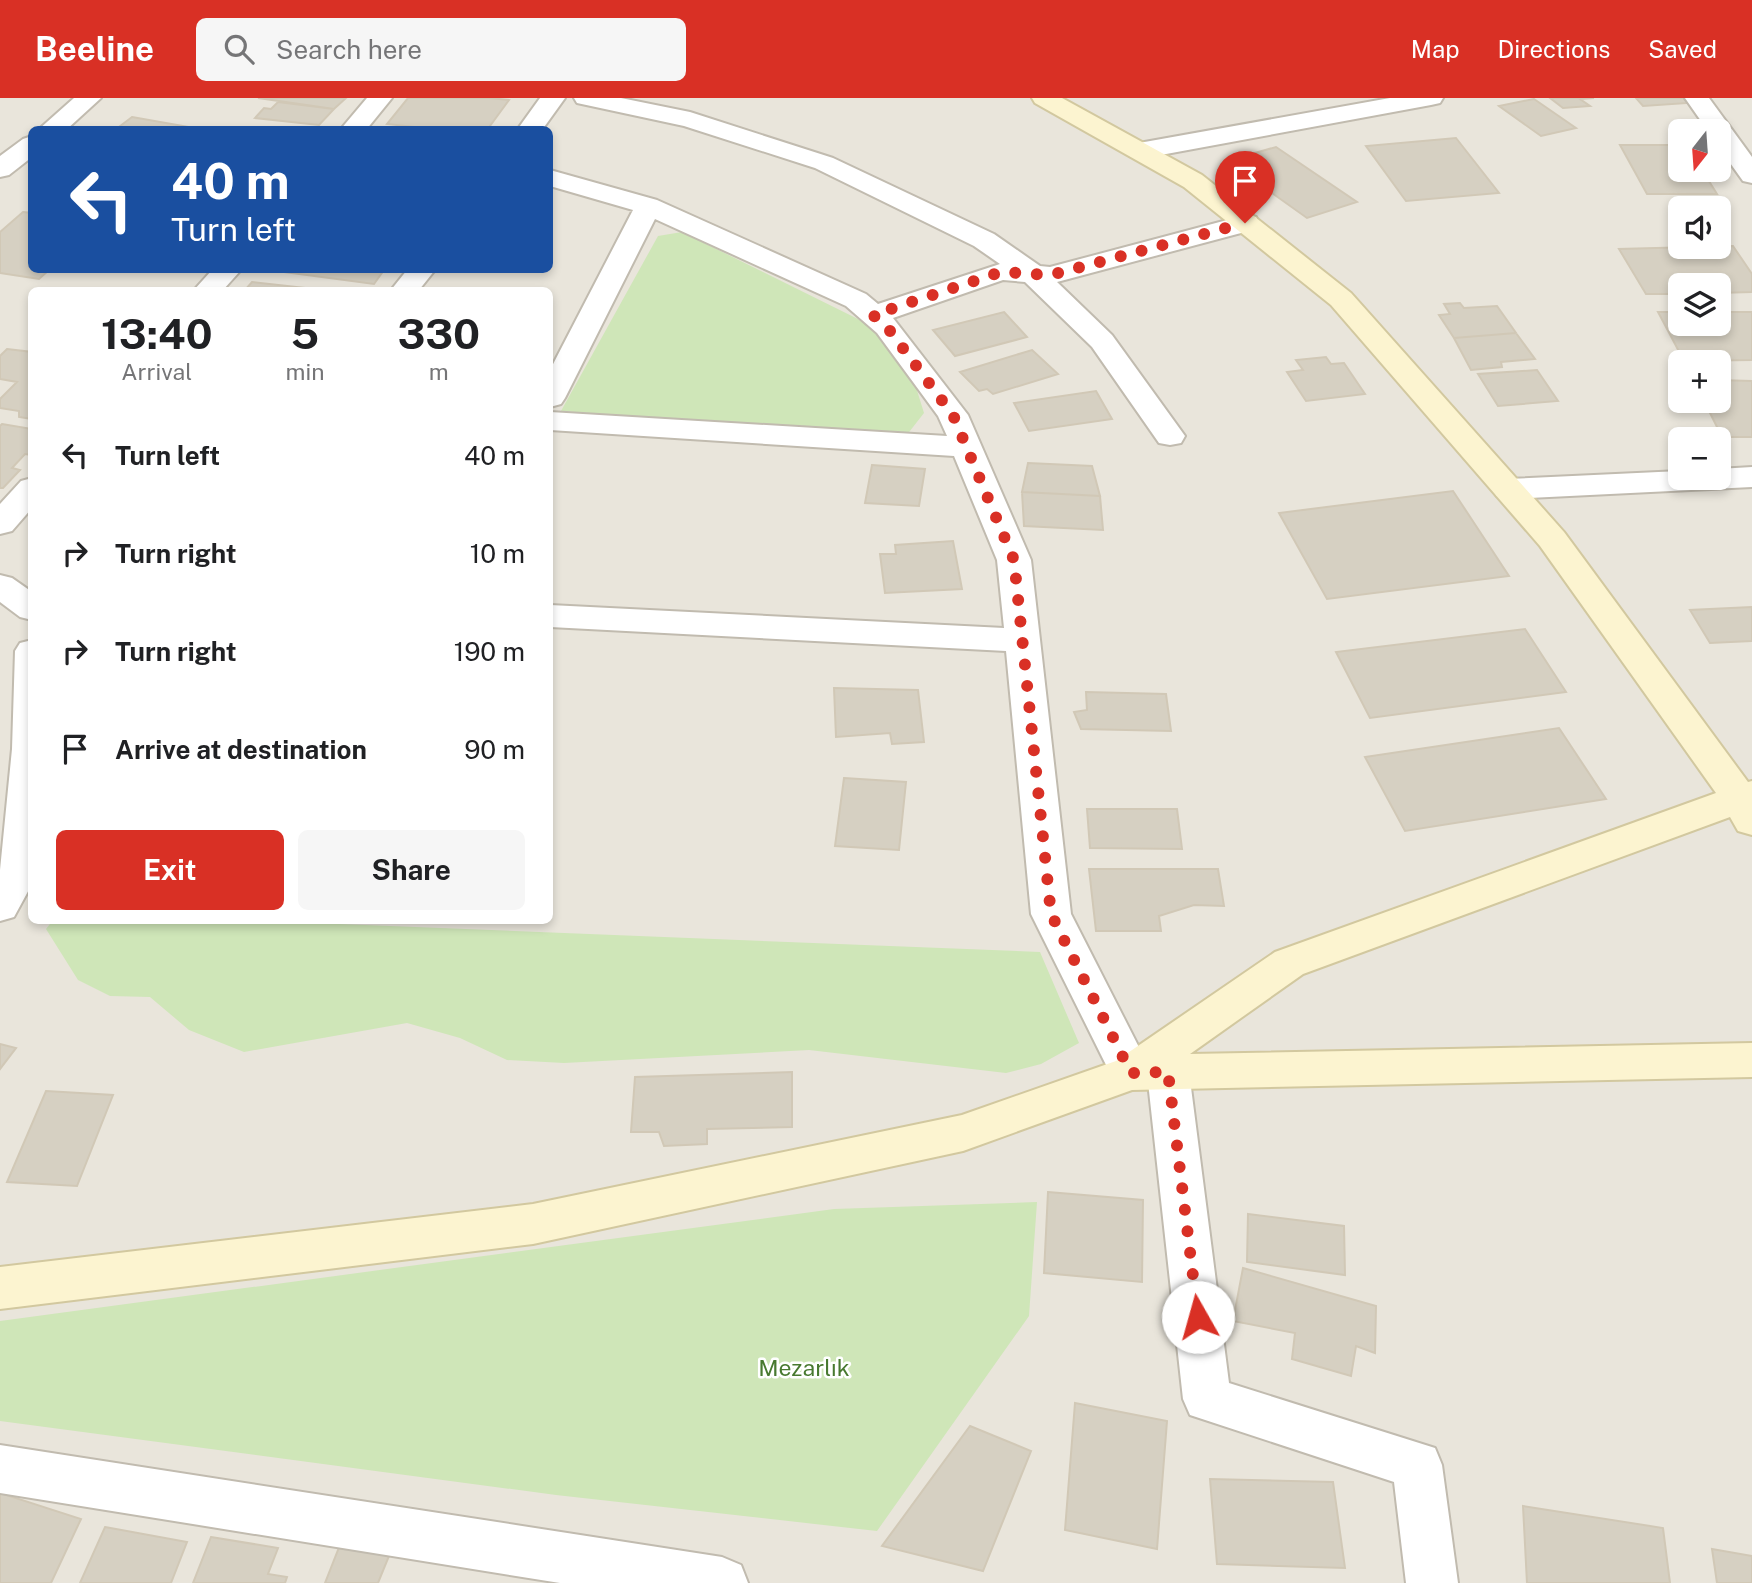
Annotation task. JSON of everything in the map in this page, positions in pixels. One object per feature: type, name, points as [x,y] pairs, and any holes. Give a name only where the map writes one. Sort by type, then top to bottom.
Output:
[{"type":"street","points":[[55,126],[89,98]]},
{"type":"street","points":[[356,126],[380,98]]},
{"type":"street","points":[[531,126],[553,98]]},
{"type":"street","points":[[586,98],[690,120],[824,163],[984,240],[1032,274],[1102,341],[1171,436]]},
{"type":"street","points":[[1044,98],[1193,181],[1341,299],[1552,539],[1748,805],[1289,964],[1149,1072]]},
{"type":"street","points":[[1139,151],[1431,98]]},
{"type":"street","points":[[1697,98],[1752,175]]},
{"type":"street","points":[[0,169],[28,147]]},
{"type":"street","points":[[553,179],[648,206],[856,300],[887,327],[953,415],[1014,560],[1051,914],[1149,1072],[1208,1399],[1417,1465],[1432,1583]]},
{"type":"street","points":[[553,392],[648,206]]},
{"type":"street","points":[[873,315],[1001,272],[1051,275],[1245,223]]},
{"type":"street","points":[[211,287],[224,273]]},
{"type":"street","points":[[407,287],[419,273]]},
{"type":"street","points":[[553,421],[966,447]]},
{"type":"street","points":[[1508,489],[1752,477]]},
{"type":"street","points":[[0,524],[28,492]]},
{"type":"street","points":[[0,586],[28,606]]},
{"type":"street","points":[[553,616],[1022,640]]},
{"type":"street","points":[[0,906],[22,865],[28,787]]},
{"type":"street","points":[[0,1288],[533,1224],[963,1133],[1149,1072],[1752,1060]]},
{"type":"street","points":[[0,1469],[722,1583]]},
{"type":"shaded area","points":[[0,98],[1752,98],[1752,1583],[0,1583]]},
{"type":"green space","points":[[682,232],[860,320],[892,347],[915,384],[924,413],[906,436],[561,411],[658,236]]},
{"type":"green space","points":[[50,924],[339,924],[1040,952],[1079,1043],[1041,1064],[1006,1073],[809,1050],[564,1063],[507,1060],[460,1038],[407,1023],[244,1052],[189,1030],[150,997],[110,996],[78,980],[46,929]]},
{"type":"green space","name":"Mezarlık","points":[[1037,1202],[1029,1316],[877,1531],[556,1495],[0,1421],[0,1321],[834,1209]]},
{"type":"building","points":[[258,98],[346,98],[334,109]]},
{"type":"building","points":[[408,98],[509,100],[490,126],[387,124]]},
{"type":"building","points":[[1550,98],[1594,98],[1580,99],[1590,106],[1563,108]]},
{"type":"building","points":[[1636,98],[1683,98],[1688,103],[1643,106]]},
{"type":"building","points":[[1534,99],[1576,128],[1541,136],[1499,106]]},
{"type":"building","points":[[278,102],[334,109],[319,125],[255,118],[264,108],[271,109]]},
{"type":"building","points":[[132,117],[183,126],[120,126]]},
{"type":"building","points":[[1456,138],[1499,193],[1406,201],[1366,146]]},
{"type":"building","points":[[1620,145],[1668,145],[1668,182],[1710,182],[1717,194],[1647,194]]},
{"type":"building","points":[[1276,147],[1357,202],[1307,218],[1227,161]]},
{"type":"building","points":[[23,212],[28,213],[28,273],[46,273],[39,279],[0,273],[0,232]]},
{"type":"building","points":[[1731,246],[1752,274],[1752,292],[1731,293],[1731,273],[1668,273],[1668,294],[1646,294],[1619,249],[1668,248],[1668,259],[1731,259]]},
{"type":"building","points":[[292,273],[382,273],[374,284]]},
{"type":"building","points":[[252,282],[296,287],[248,287]]},
{"type":"building","points":[[1460,303],[1464,308],[1497,306],[1516,333],[1454,338],[1439,315],[1450,314],[1444,304]]},
{"type":"building","points":[[1004,312],[1027,337],[955,356],[933,330]]},
{"type":"building","points":[[1658,312],[1668,312],[1668,331]]},
{"type":"building","points":[[1731,312],[1752,312],[1752,360],[1731,360],[1731,350],[1678,350],[1671,336],[1731,336]]},
{"type":"building","points":[[1516,333],[1535,359],[1501,362],[1502,367],[1471,370],[1454,338]]},
{"type":"building","points":[[7,349],[28,352],[28,418],[19,417],[19,411],[0,408],[0,399],[17,382],[0,379],[0,356]]},
{"type":"building","points":[[1032,350],[1058,374],[993,394],[987,389],[979,391],[960,372]]},
{"type":"building","points":[[1326,357],[1331,364],[1344,363],[1365,394],[1306,401],[1287,372],[1303,370],[1296,360]]},
{"type":"building","points":[[1537,370],[1558,401],[1498,406],[1478,374]]},
{"type":"building","points":[[1731,380],[1752,381],[1752,437],[1731,437],[1731,427],[1717,427],[1710,413],[1731,413]]},
{"type":"building","points":[[1096,391],[1112,419],[1029,431],[1014,403]]},
{"type":"building","points":[[2,424],[28,428],[28,454],[25,454],[12,468],[20,470],[3,488],[0,488]]},
{"type":"building","points":[[1028,463],[1092,466],[1100,496],[1022,492]]},
{"type":"building","points":[[872,465],[925,469],[919,506],[865,503]]},
{"type":"building","points":[[1453,491],[1509,576],[1327,599],[1279,513]]},
{"type":"building","points":[[1022,492],[1100,496],[1103,530],[1024,526]]},
{"type":"building","points":[[953,541],[962,589],[885,593],[880,554],[896,554],[895,545]]},
{"type":"building","points":[[1752,607],[1752,641],[1710,643],[1690,610]]},
{"type":"building","points":[[1525,629],[1566,692],[1370,718],[1336,652]]},
{"type":"building","points":[[834,688],[918,690],[924,742],[892,744],[890,733],[836,737]]},
{"type":"building","points":[[1086,692],[1166,694],[1171,731],[1081,729],[1074,712],[1087,710]]},
{"type":"building","points":[[1559,728],[1606,799],[1405,831],[1365,757]]},
{"type":"building","points":[[844,778],[906,782],[899,850],[835,846]]},
{"type":"building","points":[[1087,809],[1177,809],[1182,849],[1090,848]]},
{"type":"building","points":[[1089,869],[1218,869],[1224,906],[1194,905],[1159,916],[1161,931],[1096,931]]},
{"type":"building","points":[[0,1044],[16,1048],[0,1069]]},
{"type":"building","points":[[792,1072],[792,1127],[707,1129],[707,1144],[664,1146],[659,1132],[631,1132],[635,1077]]},
{"type":"building","points":[[46,1091],[113,1095],[77,1186],[7,1182]]},
{"type":"building","points":[[1048,1192],[1143,1200],[1142,1282],[1044,1273]]},
{"type":"building","points":[[1248,1214],[1344,1226],[1345,1275],[1247,1262]]},
{"type":"building","points":[[1243,1268],[1376,1306],[1375,1353],[1356,1346],[1351,1376],[1292,1359],[1295,1333],[1233,1321]]},
{"type":"building","points":[[1075,1403],[1167,1421],[1157,1549],[1065,1530]]},
{"type":"building","points":[[970,1426],[1031,1451],[983,1571],[882,1546]]},
{"type":"building","points":[[1210,1479],[1333,1482],[1345,1568],[1217,1564]]},
{"type":"building","points":[[0,1493],[81,1519],[51,1583],[0,1583]]},
{"type":"building","points":[[1523,1506],[1663,1528],[1670,1583],[1527,1583]]},
{"type":"building","points":[[105,1527],[187,1542],[171,1583],[80,1583]]},
{"type":"building","points":[[211,1537],[278,1548],[268,1574],[287,1577],[285,1583],[193,1583]]},
{"type":"building","points":[[340,1545],[389,1556],[378,1583],[325,1583]]},
{"type":"building","points":[[1712,1549],[1752,1556],[1752,1583],[1717,1583]]},
{"type":"route","points":[[1198,1317],[1168,1072],[1131,1073],[1051,914],[1014,560],[953,415],[887,327],[873,315],[1001,272],[1051,275],[1245,223]]}]
